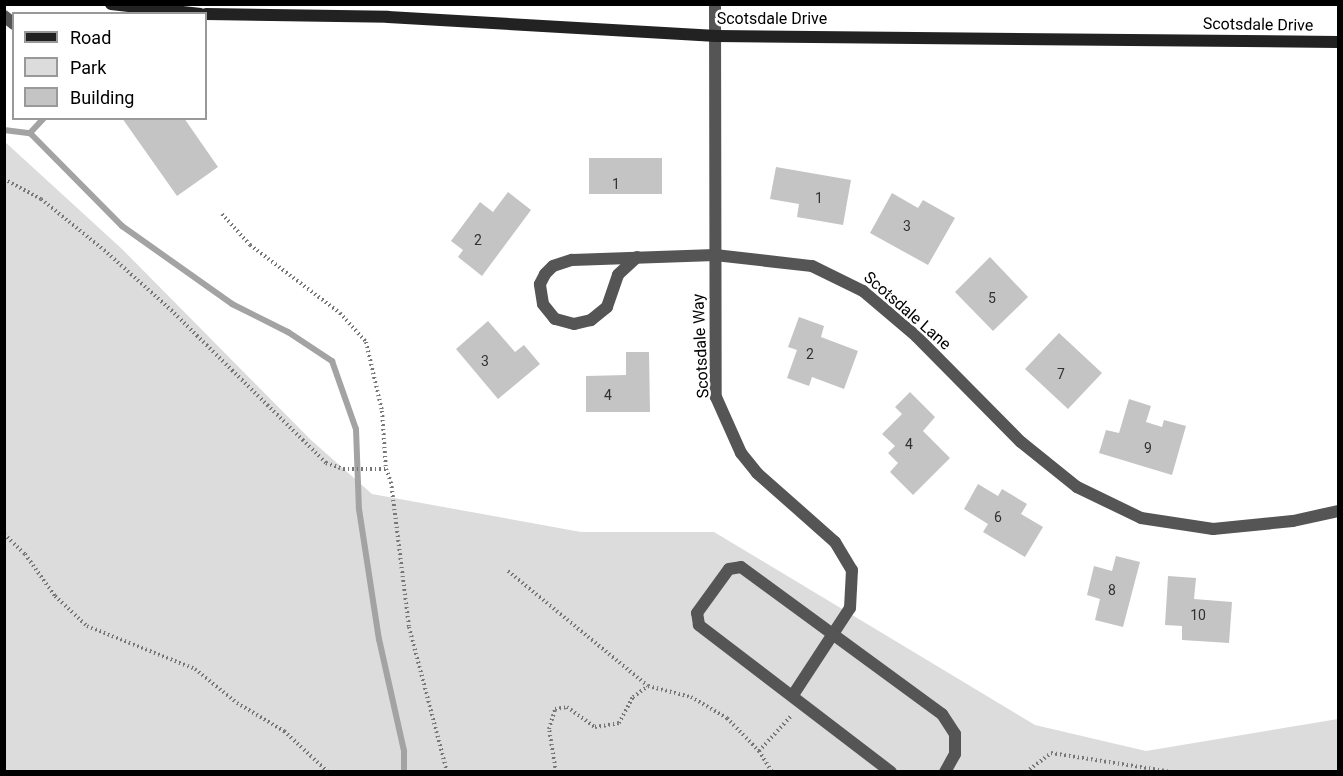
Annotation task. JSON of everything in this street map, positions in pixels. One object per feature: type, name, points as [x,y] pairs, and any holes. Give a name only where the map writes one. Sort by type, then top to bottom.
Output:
[{"type":"street","points":[[111,4],[182,12]]},
{"type":"street","points":[[637,257],[618,275],[607,307],[591,320],[574,324],[555,319],[543,304],[540,284],[552,266],[572,260],[637,257],[715,255],[715,4]]},
{"type":"street","name":"Scotsdale Drive","points":[[207,14],[388,17],[716,36],[1338,42]]},
{"type":"street","name":"Scotsdale Lane","points":[[715,255],[790,262],[840,277],[863,291],[916,336],[1022,442],[1077,487],[1141,518],[1209,528],[1293,521],[1338,512]]},
{"type":"street","name":"Scotsdale Way","points":[[715,255],[716,397],[729,432],[758,473],[835,542],[852,570],[850,608],[833,634]]},
{"type":"street","points":[[891,771],[699,625],[697,613],[729,569],[741,567],[942,714],[954,734],[954,754],[945,771]]},
{"type":"street","points":[[797,699],[833,634]]},
{"type":"path","points":[[4,179],[41,199],[104,250],[171,310],[326,463],[343,469],[386,469]]},
{"type":"path","points":[[222,214],[250,245],[340,313],[366,342],[381,411],[386,469],[391,482],[409,627],[447,771]]},
{"type":"path","points":[[4,534],[25,554],[55,596],[87,626],[195,669],[237,703],[284,731],[328,771]]},
{"type":"path","points":[[508,571],[648,686],[692,697],[727,718],[759,752],[772,771]]},
{"type":"path","points":[[556,771],[549,729],[555,709],[567,707],[595,727],[619,723],[633,698],[648,686]]},
{"type":"path","points":[[759,752],[797,699]]},
{"type":"path","points":[[1026,771],[1052,753],[1172,771]]},
{"type":"green space","points":[[4,141],[122,249],[311,440],[372,494],[581,532],[714,532],[1035,725],[1146,751],[1338,719],[1338,771],[5,771]]},
{"type":"building","points":[[123,120],[185,120],[218,167],[177,196]]},
{"type":"building","points":[[589,158],[662,158],[662,194],[589,194]]},
{"type":"building","points":[[776,167],[851,180],[843,225],[797,217],[799,204],[770,199]]},
{"type":"building","points":[[508,192],[531,210],[482,276],[458,257],[463,250],[451,241],[480,202],[493,212]]},
{"type":"building","points":[[892,193],[918,208],[923,200],[955,218],[928,265],[870,233]]},
{"type":"building","points":[[990,257],[1028,297],[993,331],[955,292]]},
{"type":"building","points":[[799,317],[824,326],[821,337],[858,351],[844,389],[812,377],[809,386],[787,378],[797,350],[788,347]]},
{"type":"building","points":[[488,321],[515,352],[524,345],[540,364],[498,399],[456,349]]},
{"type":"building","points":[[1059,333],[1102,373],[1068,409],[1025,369]]},
{"type":"building","points":[[626,352],[649,352],[650,412],[586,412],[586,376],[626,375]]},
{"type":"building","points":[[910,392],[935,417],[923,431],[950,458],[913,495],[890,472],[898,463],[888,453],[895,446],[882,434],[902,414],[895,407]]},
{"type":"building","points":[[1129,399],[1151,406],[1146,422],[1162,427],[1164,420],[1186,426],[1172,475],[1099,453],[1106,430],[1119,433]]},
{"type":"building","points":[[978,484],[998,496],[1002,489],[1027,504],[1021,514],[1043,527],[1025,557],[983,532],[988,524],[964,509]]},
{"type":"building","points":[[1116,556],[1140,562],[1123,627],[1095,620],[1100,599],[1087,595],[1094,566],[1112,571]]},
{"type":"building","points":[[1168,576],[1196,578],[1194,599],[1232,602],[1229,643],[1182,640],[1182,626],[1165,625]]},
{"type":"waterway","points":[[30,133],[42,120]]},
{"type":"waterway","points":[[4,130],[30,133],[122,226],[232,304],[288,332],[332,361],[356,429],[359,509],[379,639],[404,751],[404,772]]}]
